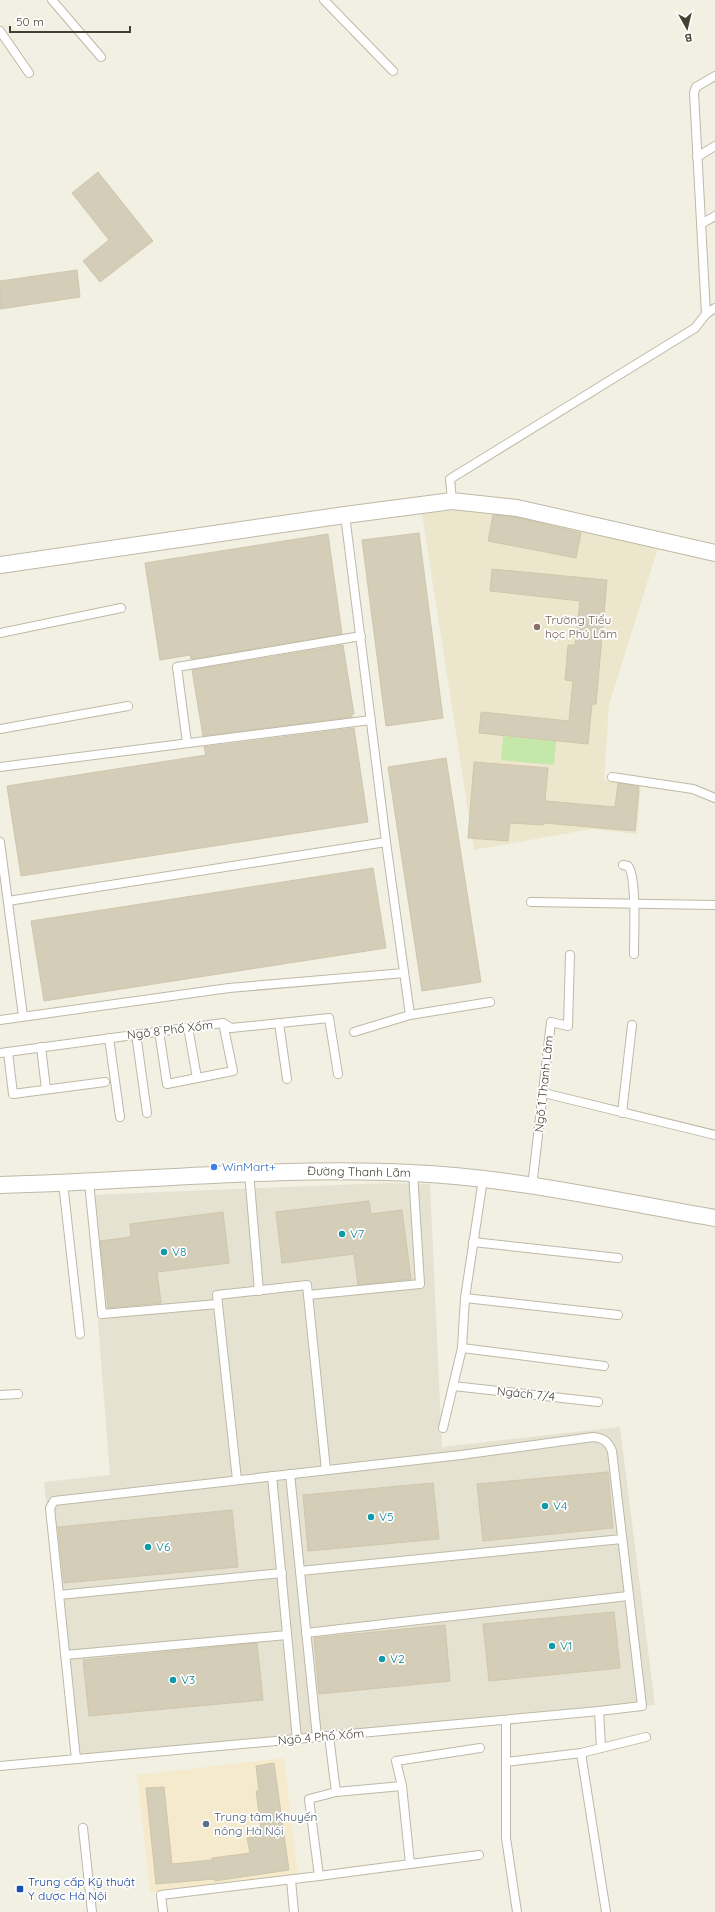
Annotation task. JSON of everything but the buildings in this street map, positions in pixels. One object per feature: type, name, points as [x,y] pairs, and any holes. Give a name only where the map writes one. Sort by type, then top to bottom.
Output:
[{"type":"street","points":[[0,565],[345,515],[452,506],[517,508],[715,553]]},
{"type":"street","name":"Đường Thanh Lãm","points":[[0,1185],[90,1182],[248,1172],[413,1172],[482,1179],[715,1218]]},
{"type":"lane","points":[[52,0],[101,57]]},
{"type":"lane","points":[[324,0],[393,71]]},
{"type":"lane","points":[[0,31],[29,73]]},
{"type":"lane","points":[[706,314],[694,93],[696,87],[715,76]]},
{"type":"lane","points":[[697,157],[715,146]]},
{"type":"lane","points":[[701,224],[715,216]]},
{"type":"lane","points":[[452,506],[450,479],[695,328],[706,314],[715,308]]},
{"type":"lane","points":[[345,515],[386,842],[410,1015]]},
{"type":"lane","points":[[0,633],[121,608]]},
{"type":"lane","points":[[187,743],[177,667],[361,636]]},
{"type":"lane","points":[[0,729],[128,706]]},
{"type":"lane","points":[[0,767],[371,720]]},
{"type":"lane","points":[[612,777],[693,789],[715,798]]},
{"type":"lane","points":[[0,842],[24,1016]]},
{"type":"lane","points":[[8,901],[386,842]]},
{"type":"lane","points":[[623,865],[630,868],[634,904],[634,954]]},
{"type":"lane","points":[[531,902],[715,905]]},
{"type":"lane","name":"Ngõ 1 Thanh Lãm","points":[[532,1187],[551,1022],[568,1026],[570,954]]},
{"type":"lane","points":[[0,1020],[230,988],[404,973]]},
{"type":"lane","points":[[354,1032],[410,1015],[490,1002]]},
{"type":"lane","name":"Ngõ 8 Phố Xốm","points":[[4,1052],[223,1023],[230,1028],[330,1018],[338,1074]]},
{"type":"lane","points":[[159,1031],[167,1084],[233,1071],[223,1023]]},
{"type":"lane","points":[[279,1023],[287,1079]]},
{"type":"lane","points":[[622,1113],[632,1025]]},
{"type":"lane","points":[[188,1027],[197,1078]]},
{"type":"lane","points":[[136,1034],[147,1113]]},
{"type":"lane","points":[[109,1038],[120,1117]]},
{"type":"lane","points":[[41,1046],[46,1089]]},
{"type":"lane","points":[[4,1052],[13,1094],[105,1082]]},
{"type":"lane","points":[[544,1093],[715,1135]]},
{"type":"lane","points":[[248,1172],[259,1291]]},
{"type":"lane","points":[[308,1295],[420,1284],[413,1172]]},
{"type":"lane","points":[[443,1428],[462,1348],[465,1298],[482,1179]]},
{"type":"lane","points":[[90,1182],[102,1314],[218,1304]]},
{"type":"lane","points":[[63,1183],[80,1334]]},
{"type":"lane","points":[[473,1242],[618,1258]]},
{"type":"lane","points":[[237,1480],[217,1296],[259,1291],[307,1286],[326,1470]]},
{"type":"lane","points":[[465,1298],[618,1315]]},
{"type":"lane","points":[[462,1348],[604,1366]]},
{"type":"lane","name":"Ngách 7/4","points":[[453,1386],[598,1402]]},
{"type":"lane","points":[[0,1395],[18,1394]]},
{"type":"lane","points":[[76,1759],[50,1508],[54,1501],[461,1455],[593,1437],[606,1441],[612,1451],[628,1596],[306,1632]]},
{"type":"lane","points":[[290,1474],[317,1737]]},
{"type":"lane","points":[[272,1476],[297,1739]]},
{"type":"lane","points":[[300,1571],[622,1539]]},
{"type":"lane","points":[[59,1595],[282,1572]]},
{"type":"lane","name":"Ngõ 4 Phố Xốm","points":[[0,1766],[506,1720],[642,1706],[628,1596]]},
{"type":"lane","points":[[65,1655],[287,1635]]},
{"type":"lane","points":[[599,1711],[602,1748]]},
{"type":"lane","points":[[506,1720],[506,1838],[517,1912]]},
{"type":"lane","points":[[329,1736],[336,1792]]},
{"type":"lane","points":[[506,1762],[581,1753],[646,1737]]},
{"type":"lane","points":[[410,1864],[402,1786],[396,1761],[480,1748]]},
{"type":"lane","points":[[581,1753],[606,1912]]},
{"type":"lane","points":[[319,1876],[309,1799],[336,1792],[402,1786]]},
{"type":"lane","points":[[83,1828],[92,1912]]},
{"type":"lane","points":[[163,1912],[160,1895],[291,1880],[479,1855]]},
{"type":"lane","points":[[291,1880],[294,1912]]},
{"type":"shaded area","name":"Trường Tiểu học Phú Lãm","points":[[466,509],[495,510],[658,548],[609,705],[604,780],[641,783],[637,834],[591,829],[474,850],[422,514]]},
{"type":"shaded area","points":[[388,1183],[430,1184],[442,1447],[620,1427],[655,1705],[72,1756],[44,1482],[110,1475],[88,1195]]},
{"type":"shaded area","points":[[284,1758],[298,1875],[150,1892],[137,1775]]},
{"type":"green space","points":[[503,736],[556,741],[554,765],[501,760]]},
{"type":"place","name":"Trường Tiểu học Phú Lãm","points":[[537,627]]},
{"type":"place","name":"WinMart+","points":[[214,1167]]},
{"type":"place","name":"V7","points":[[342,1234]]},
{"type":"place","name":"V8","points":[[164,1252]]},
{"type":"place","name":"V4","points":[[545,1506]]},
{"type":"place","name":"V5","points":[[371,1517]]},
{"type":"place","name":"V6","points":[[148,1547]]},
{"type":"place","name":"V1","points":[[552,1646]]},
{"type":"place","name":"V2","points":[[382,1659]]},
{"type":"place","name":"V3","points":[[173,1680]]},
{"type":"place","name":"Trung tâm Khuyến nông Hà Nội","points":[[206,1824]]},
{"type":"place","name":"Trung cấp Kỹ thuật Y dược Hà Nội","points":[[20,1889]]}]
